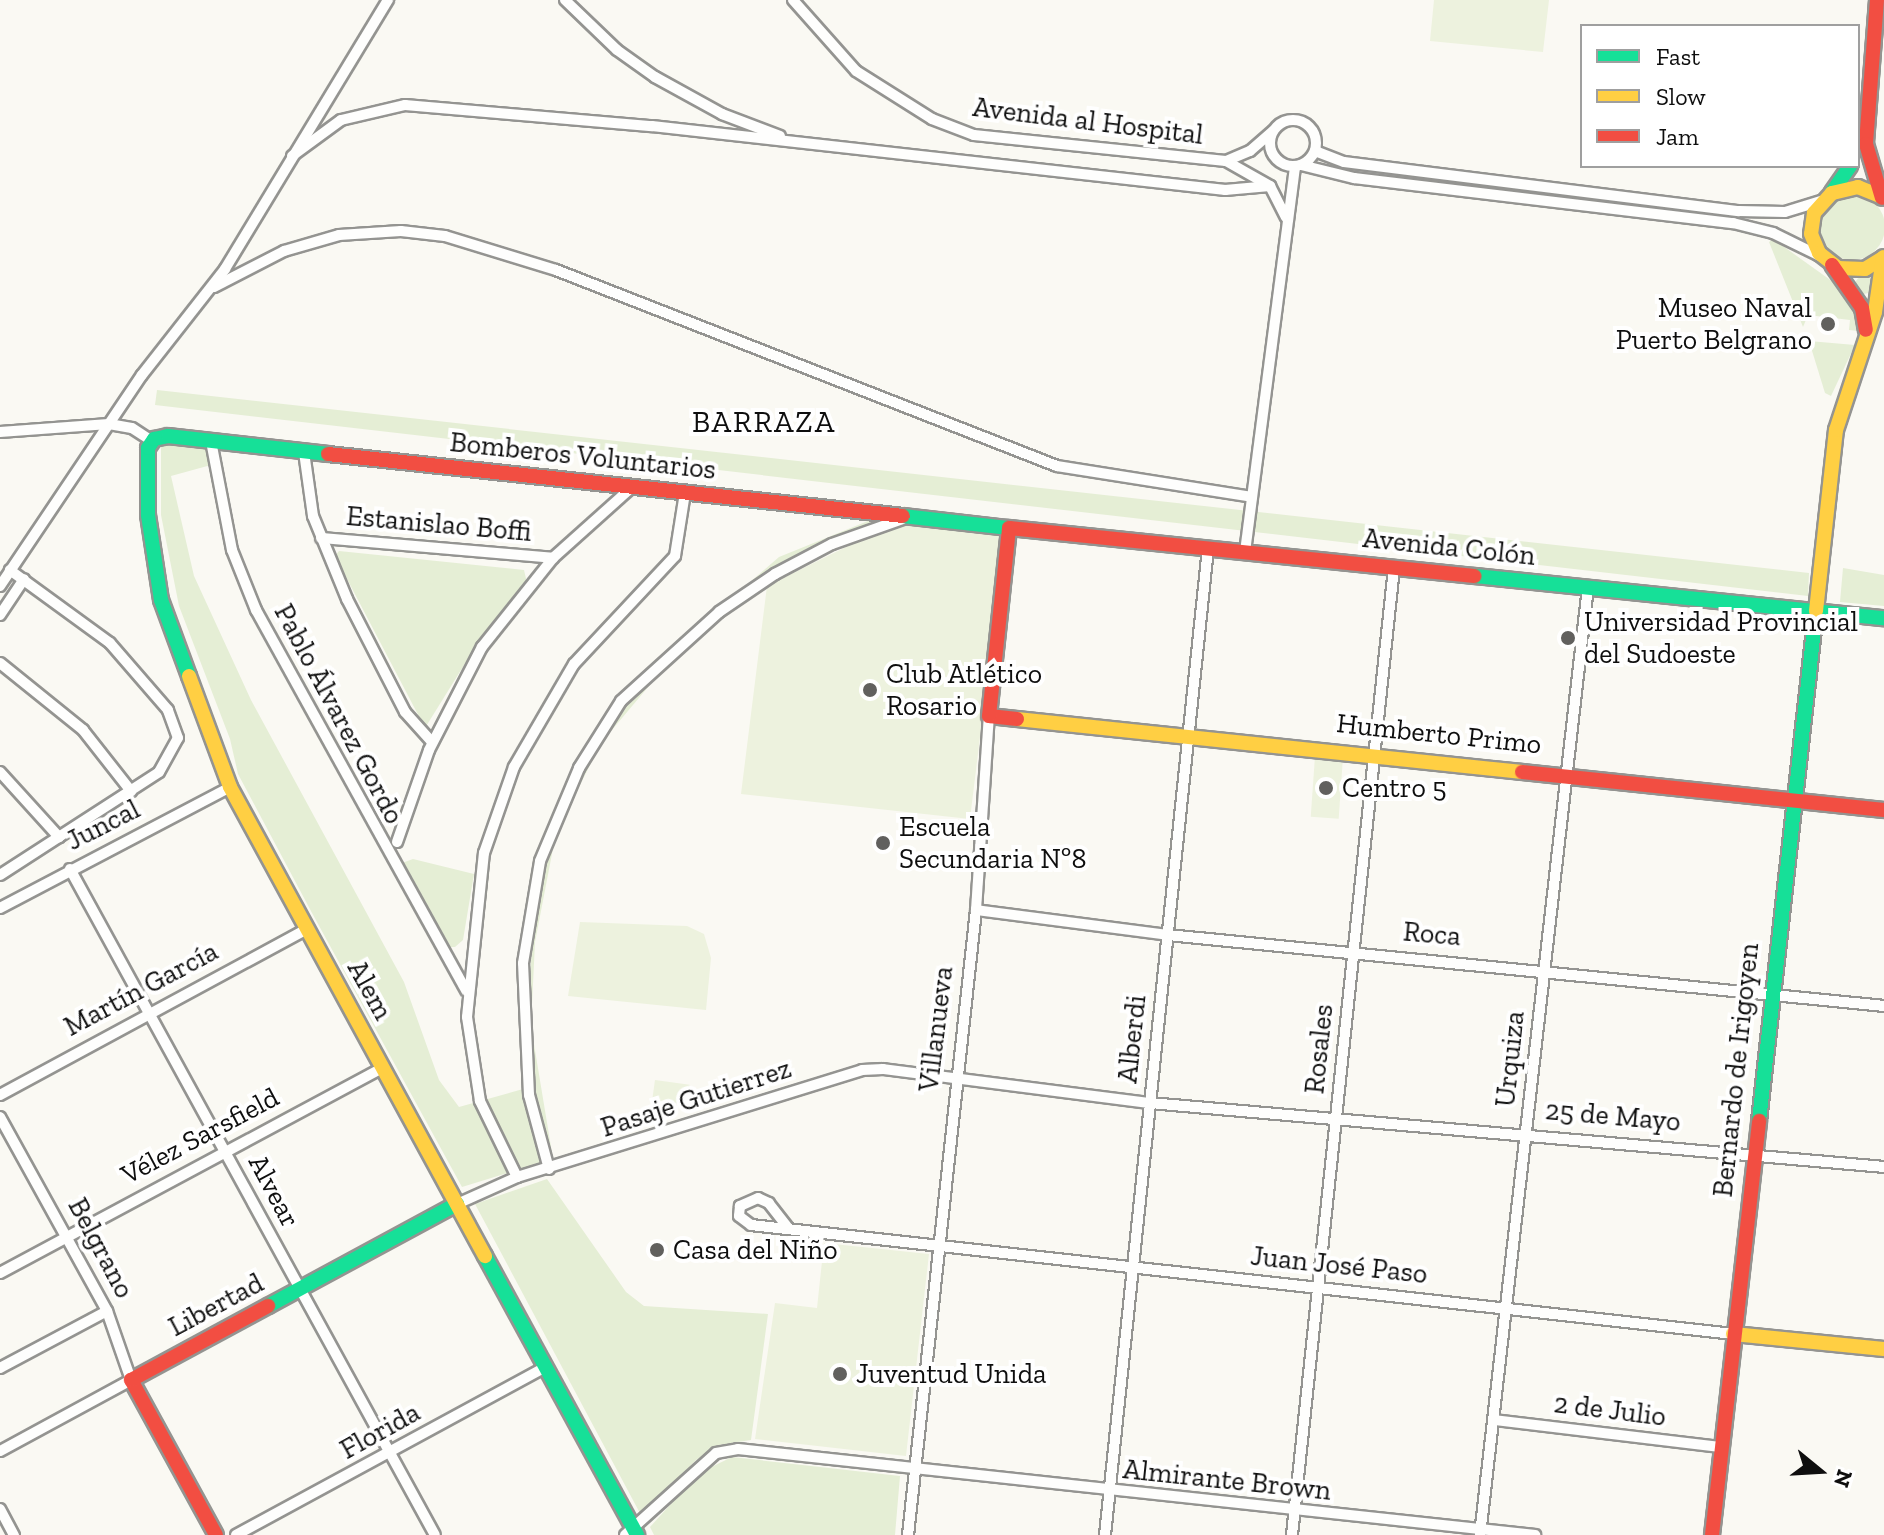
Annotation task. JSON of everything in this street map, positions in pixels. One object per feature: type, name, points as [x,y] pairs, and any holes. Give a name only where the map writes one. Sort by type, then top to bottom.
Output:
[{"type":"main road","points":[[1877,0],[1866,118],[1869,166],[1883,199]]},
{"type":"main road","points":[[1860,138],[1866,118]]},
{"type":"main road","points":[[1848,168],[1827,196],[1811,234],[1862,308],[1867,338]]},
{"type":"main road","points":[[1827,196],[1858,187],[1883,199]]},
{"type":"main road","points":[[1829,263],[1858,270],[1883,257]]},
{"type":"main road","name":"Bernardo de Irigoyen","points":[[1712,1535],[1791,798],[1836,430],[1867,338],[1883,257]]},
{"type":"main road","name":"Bomberos Voluntarios","points":[[152,441],[164,436],[1009,528]]},
{"type":"main road","name":"Alem","points":[[152,441],[146,454],[148,515],[161,600],[230,787],[632,1533]]},
{"type":"main road","name":"Avenida Colón","points":[[1009,528],[1884,618]]},
{"type":"main road","name":"Villanueva","points":[[989,716],[1009,528]]},
{"type":"main road","name":"Humberto Primo","points":[[989,716],[1566,773],[1884,810]]},
{"type":"main road","name":"Libertad","points":[[131,1380],[457,1204]]},
{"type":"main road","name":"Juan José Paso","points":[[1733,1334],[1884,1349]]},
{"type":"main road","name":"Belgrano","points":[[131,1380],[216,1535]]},
{"type":"street","points":[[0,586],[109,424],[214,287],[292,156],[359,56],[388,0]]},
{"type":"street","points":[[565,0],[617,50],[667,84],[722,114],[800,143]]},
{"type":"street","name":"Avenida al Hospital","points":[[793,0],[856,71],[949,127],[1009,142],[1226,161],[1250,151],[1273,131]]},
{"type":"street","points":[[292,156],[341,120],[405,105],[800,143],[1225,190],[1270,186]]},
{"type":"street","points":[[1245,552],[1287,221],[1298,166],[1315,151],[1316,137],[1303,122],[1289,120],[1273,131],[1275,157],[1298,166],[1354,178],[1756,227],[1829,263]]},
{"type":"street","points":[[1315,151],[1344,162],[1739,211],[1785,212],[1827,196]]},
{"type":"street","points":[[1226,161],[1270,186],[1287,221]]},
{"type":"street","points":[[214,287],[284,251],[339,235],[401,231],[445,236],[556,270],[1057,466],[1252,497]]},
{"type":"street","points":[[0,432],[109,424],[132,428],[152,441]]},
{"type":"street","name":"Pablo Álvarez Gordo","points":[[211,441],[232,550],[256,610],[467,993]]},
{"type":"street","points":[[304,452],[321,538],[388,681],[416,729],[432,742]]},
{"type":"street","points":[[397,842],[432,742],[482,647],[553,558],[633,487]]},
{"type":"street","points":[[517,1177],[480,1101],[467,993],[484,853],[514,767],[574,664],[675,556],[685,493]]},
{"type":"street","points":[[549,1169],[529,1095],[523,963],[540,861],[579,768],[621,701],[719,612],[832,544],[905,519],[921,518]]},
{"type":"street","name":"Estanislao Boffi","points":[[321,538],[553,558]]},
{"type":"street","name":"Alberdi","points":[[1105,1535],[1208,548]]},
{"type":"street","name":"Rosales","points":[[1292,1535],[1394,567]]},
{"type":"street","points":[[0,875],[131,791],[171,758],[178,738],[172,717],[110,643],[10,570]]},
{"type":"street","points":[[0,615],[24,579]]},
{"type":"street","name":"Urquiza","points":[[1481,1532],[1588,587]]},
{"type":"street","points":[[0,663],[83,730],[131,791]]},
{"type":"street","name":"Villanueva","points":[[908,1535],[976,910],[989,716]]},
{"type":"street","points":[[0,772],[59,837]]},
{"type":"street","name":"Juncal","points":[[0,908],[230,787]]},
{"type":"street","name":"Alvear","points":[[70,869],[435,1535]]},
{"type":"street","name":"Roca","points":[[976,910],[1168,935],[1543,968],[1884,1006]]},
{"type":"street","name":"Martín García","points":[[0,1095],[147,1012],[307,929]]},
{"type":"street","name":"Vélez Sarsfield","points":[[0,1273],[224,1149],[382,1068]]},
{"type":"street","name":"Pasaje Gutierrez","points":[[457,1204],[517,1177],[862,1070],[956,1076]]},
{"type":"street","name":"25 de Mayo","points":[[956,1076],[1150,1103],[1526,1132],[1884,1167]]},
{"type":"street","name":"Belgrano","points":[[0,1117],[107,1311],[131,1380]]},
{"type":"street","name":"Juan José Paso","points":[[789,1229],[769,1203],[758,1198],[740,1206],[744,1222],[789,1229],[1733,1334]]},
{"type":"street","points":[[0,1368],[107,1311]]},
{"type":"street","name":"Florida","points":[[236,1535],[392,1453],[545,1367]]},
{"type":"street","name":"Libertad","points":[[0,1451],[131,1380]]},
{"type":"street","name":"2 de Julio","points":[[1494,1420],[1721,1447]]},
{"type":"street","name":"Almirante Brown","points":[[632,1533],[691,1474],[716,1453],[730,1449],[1109,1493],[1535,1535]]},
{"type":"street","points":[[0,1509],[14,1535]]},
{"type":"green space","points":[[1434,0],[1549,0],[1543,52],[1430,41]]},
{"type":"green space","points":[[1852,194],[1865,197],[1875,204],[1882,214],[1885,227],[1882,240],[1875,250],[1865,257],[1852,260],[1839,257],[1829,250],[1822,240],[1819,227],[1822,214],[1829,204],[1839,197]]},
{"type":"green space","points":[[1773,239],[1836,284],[1855,307],[1859,331],[1849,330],[1850,320],[1808,315],[1803,327],[1769,242]]},
{"type":"green space","points":[[1864,276],[1873,285],[1864,294],[1855,285]]},
{"type":"green space","points":[[1809,341],[1855,345],[1831,396],[1825,393]]},
{"type":"green space","points":[[157,390],[1809,573],[1808,596],[155,405]]},
{"type":"green space","points":[[161,441],[208,448],[211,465],[171,476],[194,576],[251,700],[404,982],[439,1080],[459,1107],[523,1089],[533,927],[553,829],[599,737],[678,644],[779,557],[905,506],[911,518],[800,565],[696,630],[601,743],[556,833],[535,942],[531,1026],[553,1159],[462,1187],[312,913],[238,774],[230,739],[179,606],[161,515]]},
{"type":"green space","name":"Club Atlético Rosario","points":[[905,525],[1005,532],[970,819],[741,794],[767,586],[858,541]]},
{"type":"green space","points":[[339,551],[524,570],[527,583],[479,641],[425,728],[335,556]]},
{"type":"green space","points":[[1843,568],[1884,575],[1884,606],[1840,602]]},
{"type":"green space","name":"Centro 5","points":[[1315,756],[1343,758],[1339,819],[1311,817]]},
{"type":"green space","points":[[413,859],[474,874],[463,940],[455,947],[448,947],[404,873],[402,863]]},
{"type":"green space","points":[[580,922],[687,926],[704,934],[711,958],[706,1010],[568,996]]},
{"type":"green space","points":[[655,1080],[690,1085],[687,1105],[652,1100]]},
{"type":"green space","points":[[547,1179],[626,1292],[644,1306],[768,1314],[751,1440],[719,1445],[696,1460],[642,1517],[475,1204]]},
{"type":"green space","name":"Juventud Unida","points":[[824,1243],[929,1254],[906,1456],[755,1439],[775,1303],[817,1308]]},
{"type":"green space","points":[[732,1457],[900,1476],[895,1535],[654,1535],[650,1527],[699,1473]]},
{"type":"traffic: fast","points":[[1832,192],[1849,168]]},
{"type":"traffic: fast","points":[[189,676],[161,600],[148,515],[148,448],[154,439],[168,436],[328,454]]},
{"type":"traffic: fast","points":[[903,516],[1009,528]]},
{"type":"traffic: fast","points":[[1475,576],[1884,618]]},
{"type":"traffic: fast","points":[[1759,1121],[1816,611]]},
{"type":"traffic: fast","points":[[268,1306],[457,1204]]},
{"type":"traffic: fast","points":[[485,1256],[637,1535]]},
{"type":"traffic: slow","points":[[1880,196],[1858,187],[1832,193],[1814,213],[1811,234],[1819,253],[1838,268],[1865,269],[1884,257]]},
{"type":"traffic: slow","points":[[1816,611],[1836,430],[1875,312],[1883,258]]},
{"type":"traffic: slow","points":[[189,676],[230,787],[485,1256]]},
{"type":"traffic: slow","points":[[1017,719],[1522,772]]},
{"type":"traffic: slow","points":[[1733,1334],[1884,1349]]},
{"type":"traffic: jam","points":[[1877,0],[1866,144],[1882,198]]},
{"type":"traffic: jam","points":[[1832,265],[1862,308],[1866,330]]},
{"type":"traffic: jam","points":[[328,454],[903,516]]},
{"type":"traffic: jam","points":[[1017,719],[989,716],[1009,528],[1475,576]]},
{"type":"traffic: jam","points":[[1522,772],[1884,810]]},
{"type":"traffic: jam","points":[[1712,1535],[1759,1121]]},
{"type":"traffic: jam","points":[[216,1535],[131,1380],[268,1306]]},
{"type":"place","name":"Museo Naval Puerto Belgrano","points":[[1828,324]]},
{"type":"place","name":"Universidad Provincial del Sudoeste","points":[[1568,638]]},
{"type":"place","name":"Club Atlético Rosario","points":[[870,690]]},
{"type":"place","name":"Centro 5","points":[[1326,788]]},
{"type":"place","name":"Escuela Secundaria Nº8","points":[[883,843]]},
{"type":"place","name":"Casa del Niño","points":[[657,1250]]},
{"type":"place","name":"Juventud Unida","points":[[840,1374]]},
{"type":"district","name":"BARRAZA","points":[[764,422]]}]
